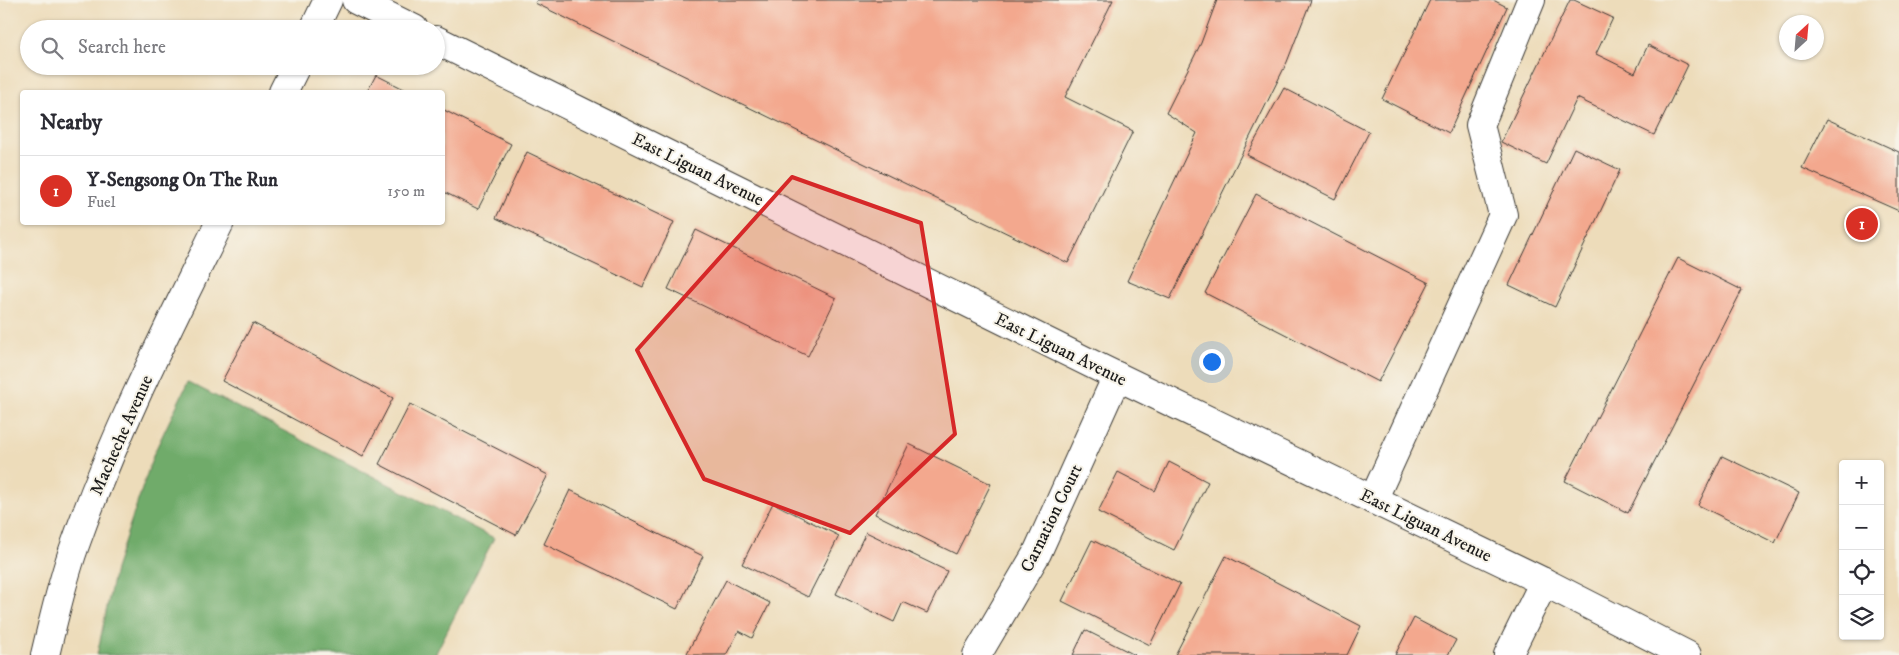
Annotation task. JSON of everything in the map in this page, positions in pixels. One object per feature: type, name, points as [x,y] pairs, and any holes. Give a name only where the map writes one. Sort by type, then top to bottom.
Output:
[{"type":"street","points":[[318,20],[328,0]]},
{"type":"street","points":[[356,0],[396,20]]},
{"type":"street","points":[[1373,500],[1503,215],[1480,125],[1531,0]]},
{"type":"street","name":"East Liguan Avenue","points":[[445,44],[1117,376],[1544,582],[1687,655]]},
{"type":"street","points":[[284,90],[292,75]]},
{"type":"street","name":"Macheche Avenue","points":[[45,655],[58,601],[75,546],[121,430],[219,225]]},
{"type":"street","name":"Carnation Court","points":[[977,655],[1037,553],[1117,376]]},
{"type":"street","points":[[1508,655],[1544,582]]},
{"type":"highlighted area","points":[[792,177],[921,223],[955,434],[850,533],[704,479],[637,350]]},
{"type":"green space","points":[[188,382],[494,538],[435,655],[97,655],[115,569],[154,453]]},
{"type":"building","points":[[537,0],[1113,0],[1065,97],[1133,131],[1068,263],[535,3]]},
{"type":"building","points":[[1217,0],[1311,0],[1287,62],[1170,299],[1127,281],[1197,133],[1166,113],[1201,43]]},
{"type":"building","points":[[1430,0],[1493,0],[1507,7],[1449,133],[1382,99]]},
{"type":"building","points":[[1570,0],[1574,0],[1613,18],[1596,54],[1635,73],[1648,45],[1688,65],[1654,135],[1577,98],[1546,164],[1501,142]]},
{"type":"building","points":[[376,75],[406,90],[368,90]]},
{"type":"building","points":[[1284,88],[1369,132],[1335,199],[1247,155]]},
{"type":"building","points":[[445,111],[511,144],[478,209],[445,192]]},
{"type":"building","points":[[1827,119],[1899,152],[1899,211],[1802,168]]},
{"type":"building","points":[[1574,148],[1620,170],[1555,307],[1509,285]]},
{"type":"building","points":[[527,152],[674,222],[643,287],[496,218]]},
{"type":"building","points":[[1256,194],[1429,283],[1378,382],[1205,293]]},
{"type":"building","points":[[696,230],[836,298],[808,356],[668,289]]},
{"type":"building","points":[[1678,258],[1742,290],[1628,513],[1565,481]]},
{"type":"building","points":[[253,323],[393,398],[363,456],[222,381]]},
{"type":"building","points":[[410,404],[548,475],[516,535],[379,464]]},
{"type":"building","points":[[909,444],[991,484],[956,554],[875,514]]},
{"type":"building","points":[[1722,456],[1799,493],[1775,543],[1698,505]]},
{"type":"building","points":[[1169,462],[1208,482],[1174,550],[1098,512],[1118,472],[1155,491]]},
{"type":"building","points":[[570,490],[703,556],[677,609],[544,544]]},
{"type":"building","points":[[773,503],[839,536],[808,597],[742,564]]},
{"type":"building","points":[[866,532],[947,571],[927,613],[903,602],[894,622],[836,594]]},
{"type":"building","points":[[1092,540],[1180,584],[1150,645],[1062,601]]},
{"type":"building","points":[[1226,556],[1361,626],[1347,655],[1175,655]]},
{"type":"building","points":[[726,580],[770,603],[752,638],[739,631],[726,655],[691,655],[687,653]]},
{"type":"building","points":[[1414,618],[1456,640],[1448,655],[1395,655]]},
{"type":"building","points":[[1085,630],[1135,655],[1073,655]]},
{"type":"place","name":"Y-Sengsong On The Run","points":[[1862,224]]}]
